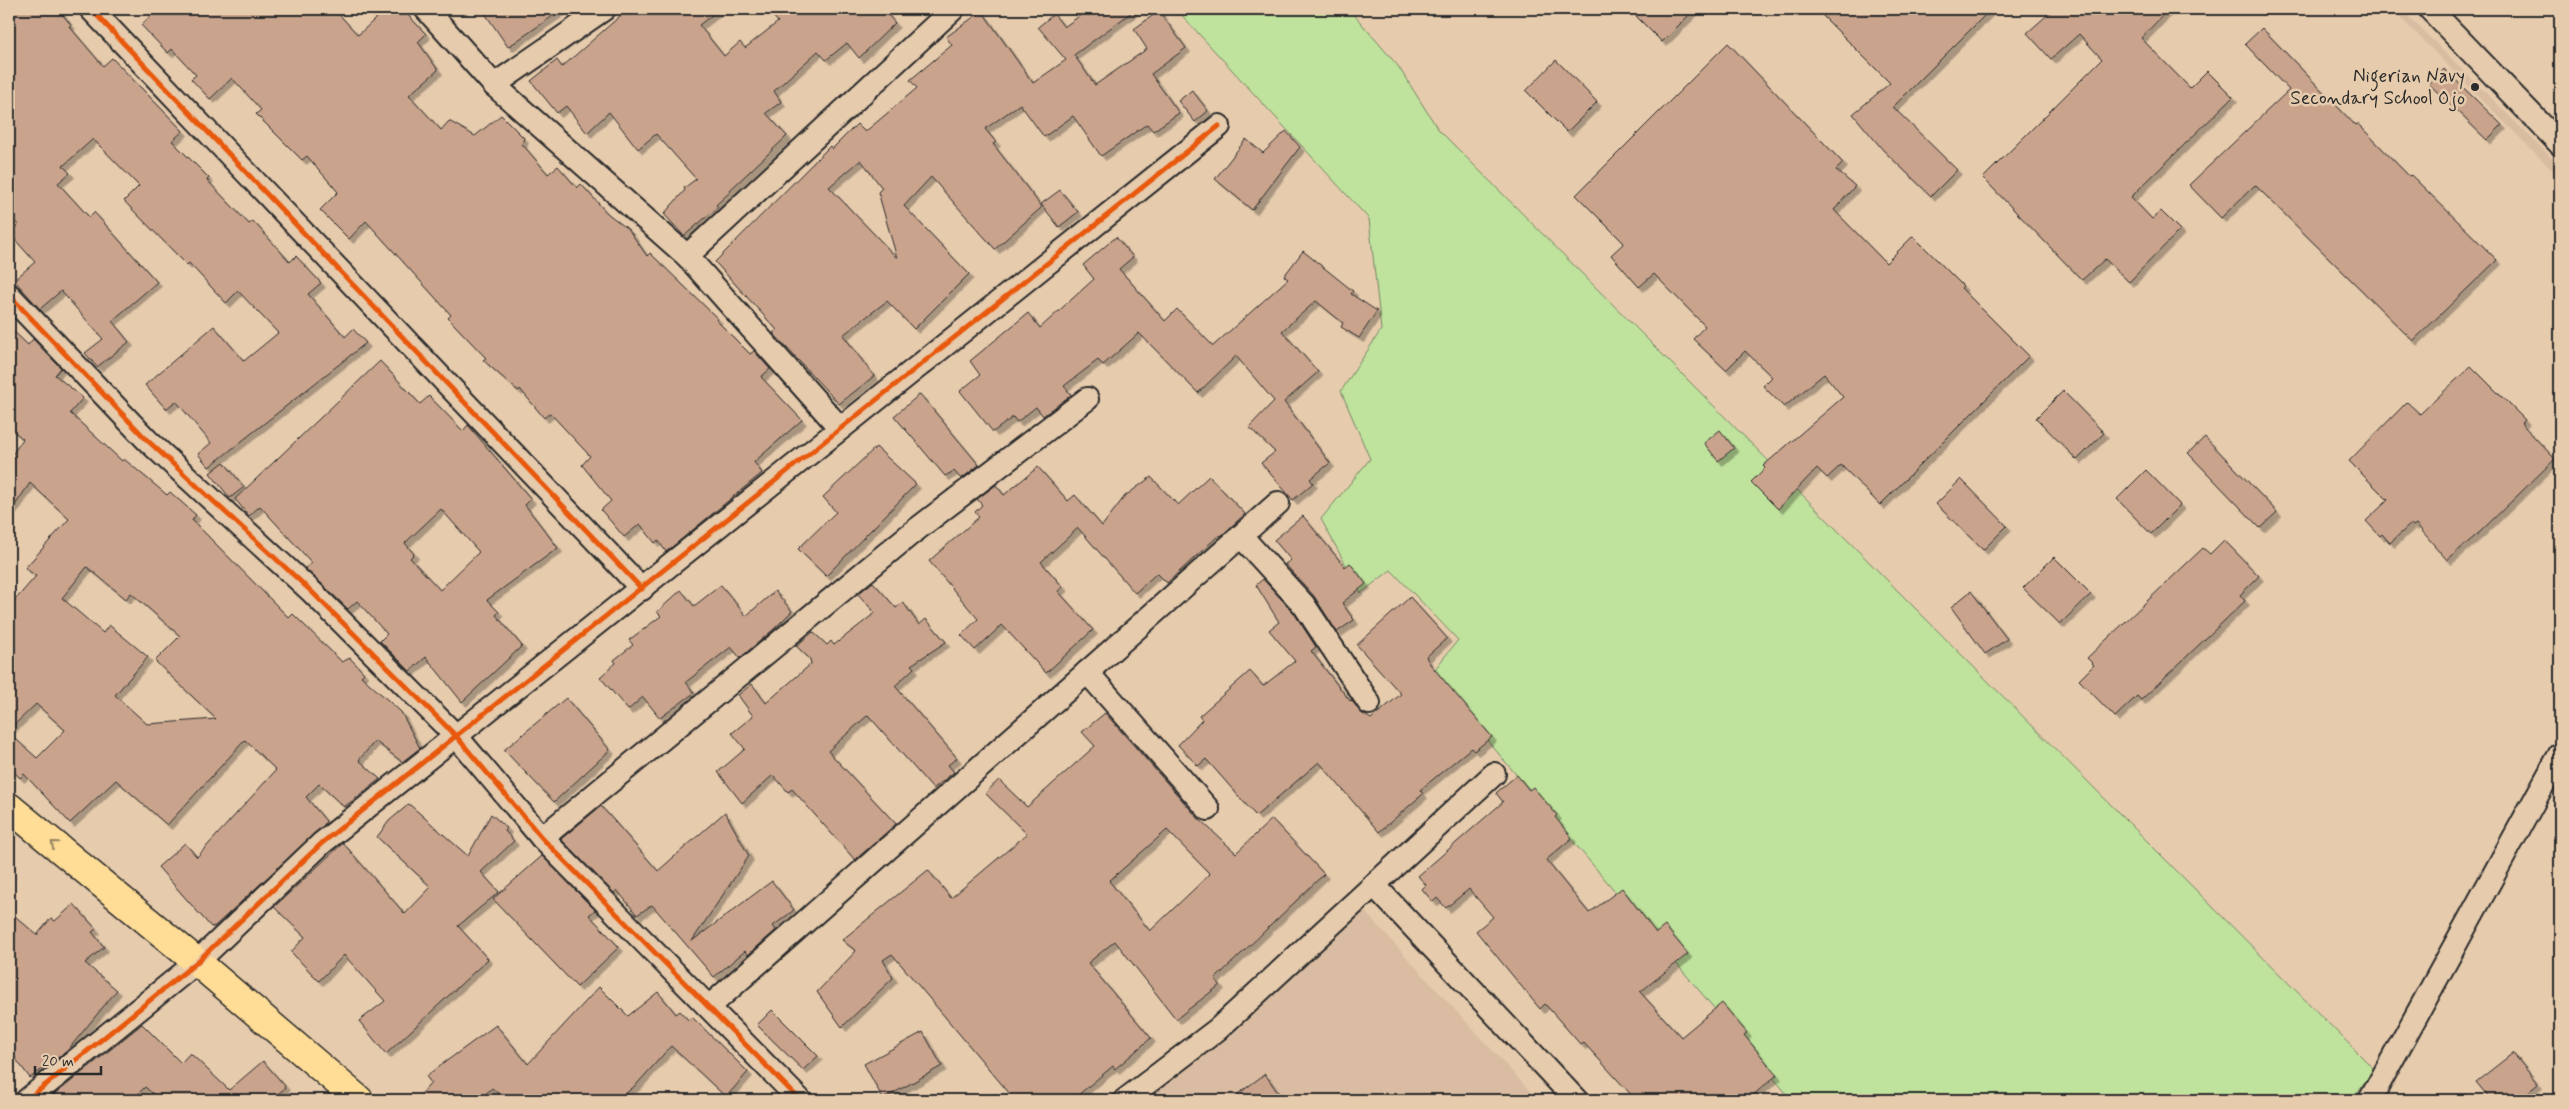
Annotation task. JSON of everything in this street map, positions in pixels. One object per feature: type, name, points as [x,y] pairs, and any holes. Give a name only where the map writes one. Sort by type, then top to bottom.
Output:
[{"type":"main road","points":[[9,807],[191,967],[335,1100]]},
{"type":"main road","points":[[9,831],[191,967],[359,1100]]},
{"type":"street","points":[[91,9],[642,589]]},
{"type":"street","points":[[426,9],[494,85],[687,256],[840,428]]},
{"type":"street","points":[[494,85],[604,9]]},
{"type":"street","points":[[687,256],[953,9]]},
{"type":"street","points":[[2430,9],[2560,144]]},
{"type":"street","points":[[27,1100],[191,967],[322,843],[1220,126]]},
{"type":"street","points":[[9,295],[147,440],[312,592],[456,736],[542,838],[710,1006],[800,1100]]},
{"type":"street","points":[[542,838],[908,536],[1088,399]]},
{"type":"street","points":[[710,1006],[1278,503]]},
{"type":"street","points":[[1240,536],[1304,605],[1369,703]]},
{"type":"street","points":[[1087,672],[1208,809]]},
{"type":"street","points":[[2370,1100],[2560,754]]},
{"type":"street","points":[[1125,1100],[1218,1028],[1494,774]]},
{"type":"street","points":[[1374,885],[1576,1100]]},
{"type":"shaded area","name":"Nigerian Navy Secondary School Ojo","points":[[2392,9],[2401,9],[2560,166],[2560,178]]},
{"type":"shaded area","points":[[1364,911],[1538,1100],[1133,1100],[1216,1039]]},
{"type":"green space","points":[[1176,9],[1349,9],[1398,66],[1438,129],[2374,1069],[2353,1100],[1792,1100],[1431,674],[1458,640],[1391,570],[1361,593],[1321,519],[1370,459],[1341,391],[1381,330],[1369,219]]},
{"type":"building","points":[[9,9],[58,9],[71,25],[69,26],[103,66],[112,58],[183,131],[172,141],[209,178],[207,180],[249,224],[253,221],[290,262],[296,256],[321,283],[308,294],[345,337],[353,329],[366,343],[209,467],[198,454],[211,443],[176,401],[166,409],[145,385],[214,326],[244,361],[278,333],[238,291],[226,303],[189,263],[187,265],[124,201],[139,186],[93,139],[63,166],[70,173],[58,183],[89,217],[94,212],[157,282],[112,321],[129,342],[97,367],[85,353],[103,339],[61,291],[40,309],[14,280],[35,262],[9,233],[18,225],[9,214]]},
{"type":"building","points":[[158,9],[334,9],[358,35],[386,9],[402,9],[426,34],[418,42],[438,70],[409,95],[441,130],[449,121],[475,136],[501,115],[524,138],[522,144],[548,174],[558,166],[577,188],[581,184],[607,213],[629,230],[647,256],[650,253],[718,319],[716,320],[750,354],[754,351],[770,369],[761,377],[802,420],[754,462],[762,473],[666,552],[658,540],[655,543],[640,524],[624,537],[601,510],[611,501],[582,465],[590,456],[550,413],[544,418],[520,389],[518,391],[483,360],[486,358],[448,318],[451,315],[366,221],[349,239],[320,210],[338,192],[307,156],[302,160],[256,114],[261,110],[232,78],[210,99],[191,79],[196,75],[172,49],[168,53],[141,25]]},
{"type":"building","points":[[482,9],[563,9],[508,47]]},
{"type":"building","points":[[628,9],[720,9],[699,25],[724,56],[740,42],[745,48],[778,22],[767,9],[883,9],[895,23],[859,58],[847,43],[826,60],[818,51],[774,91],[781,102],[766,113],[787,136],[730,190],[716,205],[718,207],[684,236],[664,214],[685,190],[684,188],[696,179],[656,134],[638,149],[609,112],[587,133],[566,106],[557,113],[531,81],[557,60],[562,67]]},
{"type":"building","points":[[1089,9],[1136,9],[1074,55],[1095,85],[1147,49],[1134,29],[1159,11],[1186,48],[1151,74],[1179,113],[1153,131],[1147,124],[1101,156],[1073,116],[1044,137],[1020,104],[985,129],[996,142],[993,144],[1042,207],[995,249],[931,177],[904,206],[969,274],[914,329],[887,301],[843,335],[874,376],[839,404],[773,333],[777,330],[715,262],[830,146],[832,149],[857,124],[865,132],[917,88],[910,80],[952,45],[946,37],[982,11],[1033,83],[1066,60],[1038,27],[1054,14],[1064,27]],"holes":[[[861,160],[882,188],[878,192],[897,258],[829,187]]]},
{"type":"building","points":[[1629,9],[1695,9],[1662,42]]},
{"type":"building","points":[[1816,9],[1991,9],[1893,107],[1957,170],[1931,196],[1883,150],[1853,114],[1890,83]]},
{"type":"building","points":[[2054,9],[2169,9],[2141,38],[2190,88],[2207,71],[2233,97],[2131,197],[2152,219],[2161,211],[2180,230],[2129,282],[2105,259],[2082,280],[1983,178],[2102,59],[2079,34],[2051,59],[2027,33]]},
{"type":"building","points":[[2262,28],[2356,126],[2358,124],[2409,176],[2411,175],[2497,260],[2413,341],[2255,185],[2221,218],[2189,185],[2289,90],[2245,44]]},
{"type":"building","points":[[1728,43],[1843,163],[1836,170],[1855,186],[1834,210],[1886,263],[1913,236],[1963,286],[1961,288],[2029,356],[1880,505],[1841,465],[1827,478],[1817,468],[1778,509],[1751,482],[1765,468],[1763,466],[1843,397],[1824,374],[1784,407],[1763,386],[1772,377],[1745,351],[1726,370],[1693,339],[1705,326],[1654,274],[1639,287],[1611,255],[1624,243],[1576,195]]},
{"type":"building","points":[[1556,60],[1597,102],[1567,132],[1526,91]]},
{"type":"building","points":[[2444,69],[2502,125],[2487,140],[2429,84]]},
{"type":"building","points":[[1192,90],[1208,111],[1195,122],[1178,101]]},
{"type":"building","points":[[1286,131],[1300,147],[1252,210],[1215,179],[1246,139],[1263,153]]},
{"type":"building","points":[[1060,190],[1078,212],[1059,227],[1041,204]]},
{"type":"building","points":[[1116,237],[1133,257],[1119,269],[1165,321],[1177,309],[1213,346],[1288,279],[1284,276],[1303,251],[1353,291],[1351,294],[1377,311],[1359,338],[1341,327],[1343,323],[1316,301],[1282,331],[1318,372],[1284,402],[1330,463],[1310,479],[1313,483],[1293,500],[1261,463],[1275,452],[1249,427],[1274,401],[1236,356],[1198,393],[1139,333],[1103,365],[1098,360],[1064,386],[1071,395],[1043,416],[1036,407],[1017,422],[1013,417],[993,432],[960,391],[980,375],[970,361],[1028,313],[1040,328],[1094,279],[1083,265]]},
{"type":"building","points":[[9,327],[28,345],[33,339],[61,368],[55,375],[83,398],[70,413],[122,461],[124,459],[167,495],[170,492],[196,515],[192,520],[289,618],[293,614],[342,662],[350,658],[364,673],[361,676],[401,712],[420,748],[402,762],[375,741],[359,760],[380,779],[344,807],[319,784],[306,797],[326,821],[324,825],[215,926],[211,927],[158,867],[185,843],[197,857],[276,770],[245,740],[167,825],[116,780],[70,823],[24,774],[20,778],[9,767],[9,733],[37,758],[65,730],[36,704],[9,730],[9,607],[36,576],[25,568],[69,519],[30,483],[9,514],[9,459],[23,439],[9,427]],"holes":[[[87,567],[126,599],[131,593],[180,636],[155,661],[216,719],[147,724],[115,695],[148,657],[109,625],[103,633],[62,598]]]},
{"type":"building","points":[[380,361],[420,404],[429,396],[463,431],[468,425],[531,499],[525,505],[558,548],[487,600],[499,612],[496,615],[522,646],[462,702],[426,657],[410,671],[380,641],[387,634],[357,601],[348,609],[305,568],[312,563],[260,506],[249,516],[235,499]],"holes":[[[441,509],[479,552],[440,590],[410,558],[414,554],[405,543]]]},
{"type":"building","points":[[2471,366],[2525,420],[2521,423],[2555,459],[2480,532],[2447,560],[2416,524],[2413,526],[2411,524],[2390,543],[2382,534],[2380,536],[2366,521],[2388,500],[2349,461],[2407,402],[2420,414]]},
{"type":"building","points":[[2063,391],[2104,433],[2077,460],[2036,418]]},
{"type":"building","points":[[920,394],[979,465],[961,479],[954,471],[945,476],[894,416]]},
{"type":"building","points":[[1720,430],[1734,448],[1718,461],[1704,443]]},
{"type":"building","points":[[2205,437],[2277,512],[2260,528],[2188,453]]},
{"type":"building","points":[[876,447],[916,484],[826,576],[798,549],[836,512],[823,497]]},
{"type":"building","points":[[224,462],[244,487],[230,498],[210,473]]},
{"type":"building","points":[[1038,467],[1068,501],[1075,495],[1102,526],[1125,496],[1151,477],[1178,505],[1209,476],[1245,514],[1167,583],[1157,573],[1135,593],[1078,528],[1041,562],[1063,587],[1058,591],[1093,630],[1046,673],[1002,625],[975,650],[961,635],[978,619],[929,561],[979,517],[975,512],[982,505],[977,499],[996,485],[1004,495]]},
{"type":"building","points":[[2146,470],[2180,505],[2151,534],[2117,499]]},
{"type":"building","points":[[1961,479],[2007,526],[1983,550],[1936,504]]},
{"type":"building","points":[[1303,516],[1345,567],[1350,563],[1366,584],[1342,603],[1354,620],[1337,632],[1314,596],[1285,564],[1291,560],[1274,540]]},
{"type":"building","points":[[2224,540],[2259,576],[2240,595],[2245,601],[2141,700],[2137,696],[2115,717],[2079,680],[2094,665],[2087,658],[2203,548],[2210,554]]},
{"type":"building","points":[[2054,557],[2091,594],[2060,624],[2023,588]]},
{"type":"building","points":[[1263,579],[1294,613],[1316,647],[1311,651],[1350,701],[1371,719],[1401,694],[1357,645],[1410,597],[1447,638],[1426,657],[1492,737],[1474,751],[1471,748],[1420,790],[1423,794],[1379,832],[1319,762],[1256,816],[1206,759],[1198,766],[1178,745],[1202,720],[1199,716],[1250,671],[1263,686],[1295,661],[1269,630],[1279,622],[1256,585]]},
{"type":"building","points":[[873,582],[896,608],[903,602],[919,625],[926,619],[946,642],[911,665],[914,668],[895,686],[957,758],[948,765],[954,772],[933,789],[868,715],[828,751],[896,824],[855,860],[792,789],[788,792],[773,775],[742,803],[718,772],[745,749],[732,733],[753,716],[738,695],[752,684],[766,703],[811,664],[810,659],[796,646],[813,632],[827,645],[831,641],[834,645],[875,613],[858,594]]},
{"type":"building","points":[[721,585],[746,616],[775,591],[792,611],[740,658],[731,647],[686,682],[694,693],[660,718],[643,697],[628,710],[600,677],[616,663],[614,660],[633,645],[629,640],[661,616],[657,612],[681,590],[694,606]]},
{"type":"building","points":[[1971,591],[2007,639],[1985,654],[1951,607]]},
{"type":"building","points":[[566,698],[610,750],[554,802],[504,750]]},
{"type":"building","points":[[1105,713],[1198,818],[1236,853],[1272,819],[1324,874],[1215,979],[1220,985],[1176,1019],[1115,941],[1088,963],[1151,1038],[1115,1069],[1113,1066],[1072,1100],[1015,1100],[892,954],[883,960],[893,978],[842,1027],[817,992],[856,951],[842,940],[928,870],[951,898],[1027,834],[985,793],[999,780],[1027,807],[1095,746],[1082,732]],"holes":[[[1167,830],[1210,874],[1150,931],[1109,881]]]},
{"type":"building","points":[[1517,775],[1529,790],[1533,787],[1557,815],[1555,817],[1572,838],[1546,860],[1589,913],[1622,888],[1656,933],[1665,926],[1688,954],[1640,992],[1681,1037],[1722,1003],[1747,1033],[1744,1035],[1777,1075],[1747,1100],[1636,1100],[1584,1043],[1581,1045],[1545,1004],[1540,1009],[1476,931],[1493,917],[1469,889],[1446,908],[1437,898],[1433,902],[1422,889],[1426,885],[1418,876],[1503,802],[1496,793]]},
{"type":"building","points":[[409,804],[468,856],[491,814],[507,828],[505,831],[514,841],[481,872],[499,892],[458,926],[488,959],[386,1054],[359,1021],[385,1001],[344,955],[319,981],[291,952],[305,937],[274,907],[343,843],[405,914],[431,887],[377,837],[389,821]]},
{"type":"building","points":[[601,806],[658,871],[725,812],[749,856],[692,941],[772,881],[794,910],[773,926],[776,930],[748,955],[745,951],[714,977],[652,905],[637,915],[617,890],[614,893],[561,839]]},
{"type":"building","points":[[542,856],[595,910],[589,915],[619,947],[577,987],[493,899]]},
{"type":"building","points":[[74,904],[96,929],[92,932],[104,947],[85,963],[117,990],[67,1051],[30,1078],[9,1050],[9,911],[37,935],[51,918],[55,921]]},
{"type":"building","points":[[599,987],[628,1016],[658,992],[676,1014],[680,1011],[688,1020],[692,1017],[748,1072],[726,1097],[671,1046],[637,1084],[618,1100],[506,1100],[492,1088],[479,1100],[416,1100],[431,1083],[426,1076],[496,1025],[528,1064]]},
{"type":"building","points":[[772,1010],[818,1056],[803,1070],[757,1025]]},
{"type":"building","points":[[142,1024],[181,1063],[190,1053],[229,1090],[263,1061],[285,1086],[284,1089],[270,1100],[160,1100],[145,1087],[132,1100],[48,1100]]},
{"type":"building","points":[[923,1032],[942,1066],[883,1099],[864,1064]]},
{"type":"building","points":[[2513,1053],[2538,1084],[2527,1093],[2533,1100],[2491,1100],[2476,1082]]},
{"type":"building","points":[[1265,1074],[1283,1100],[1230,1100]]},
{"type":"cycle path","points":[[91,9],[642,589]]},
{"type":"cycle path","points":[[27,1100],[197,962],[322,843],[1219,126]]},
{"type":"cycle path","points":[[9,295],[147,440],[312,592],[456,736],[542,838],[800,1100]]},
{"type":"place","name":"Nigerian Navy Secondary School Ojo","points":[[2475,87]]}]
